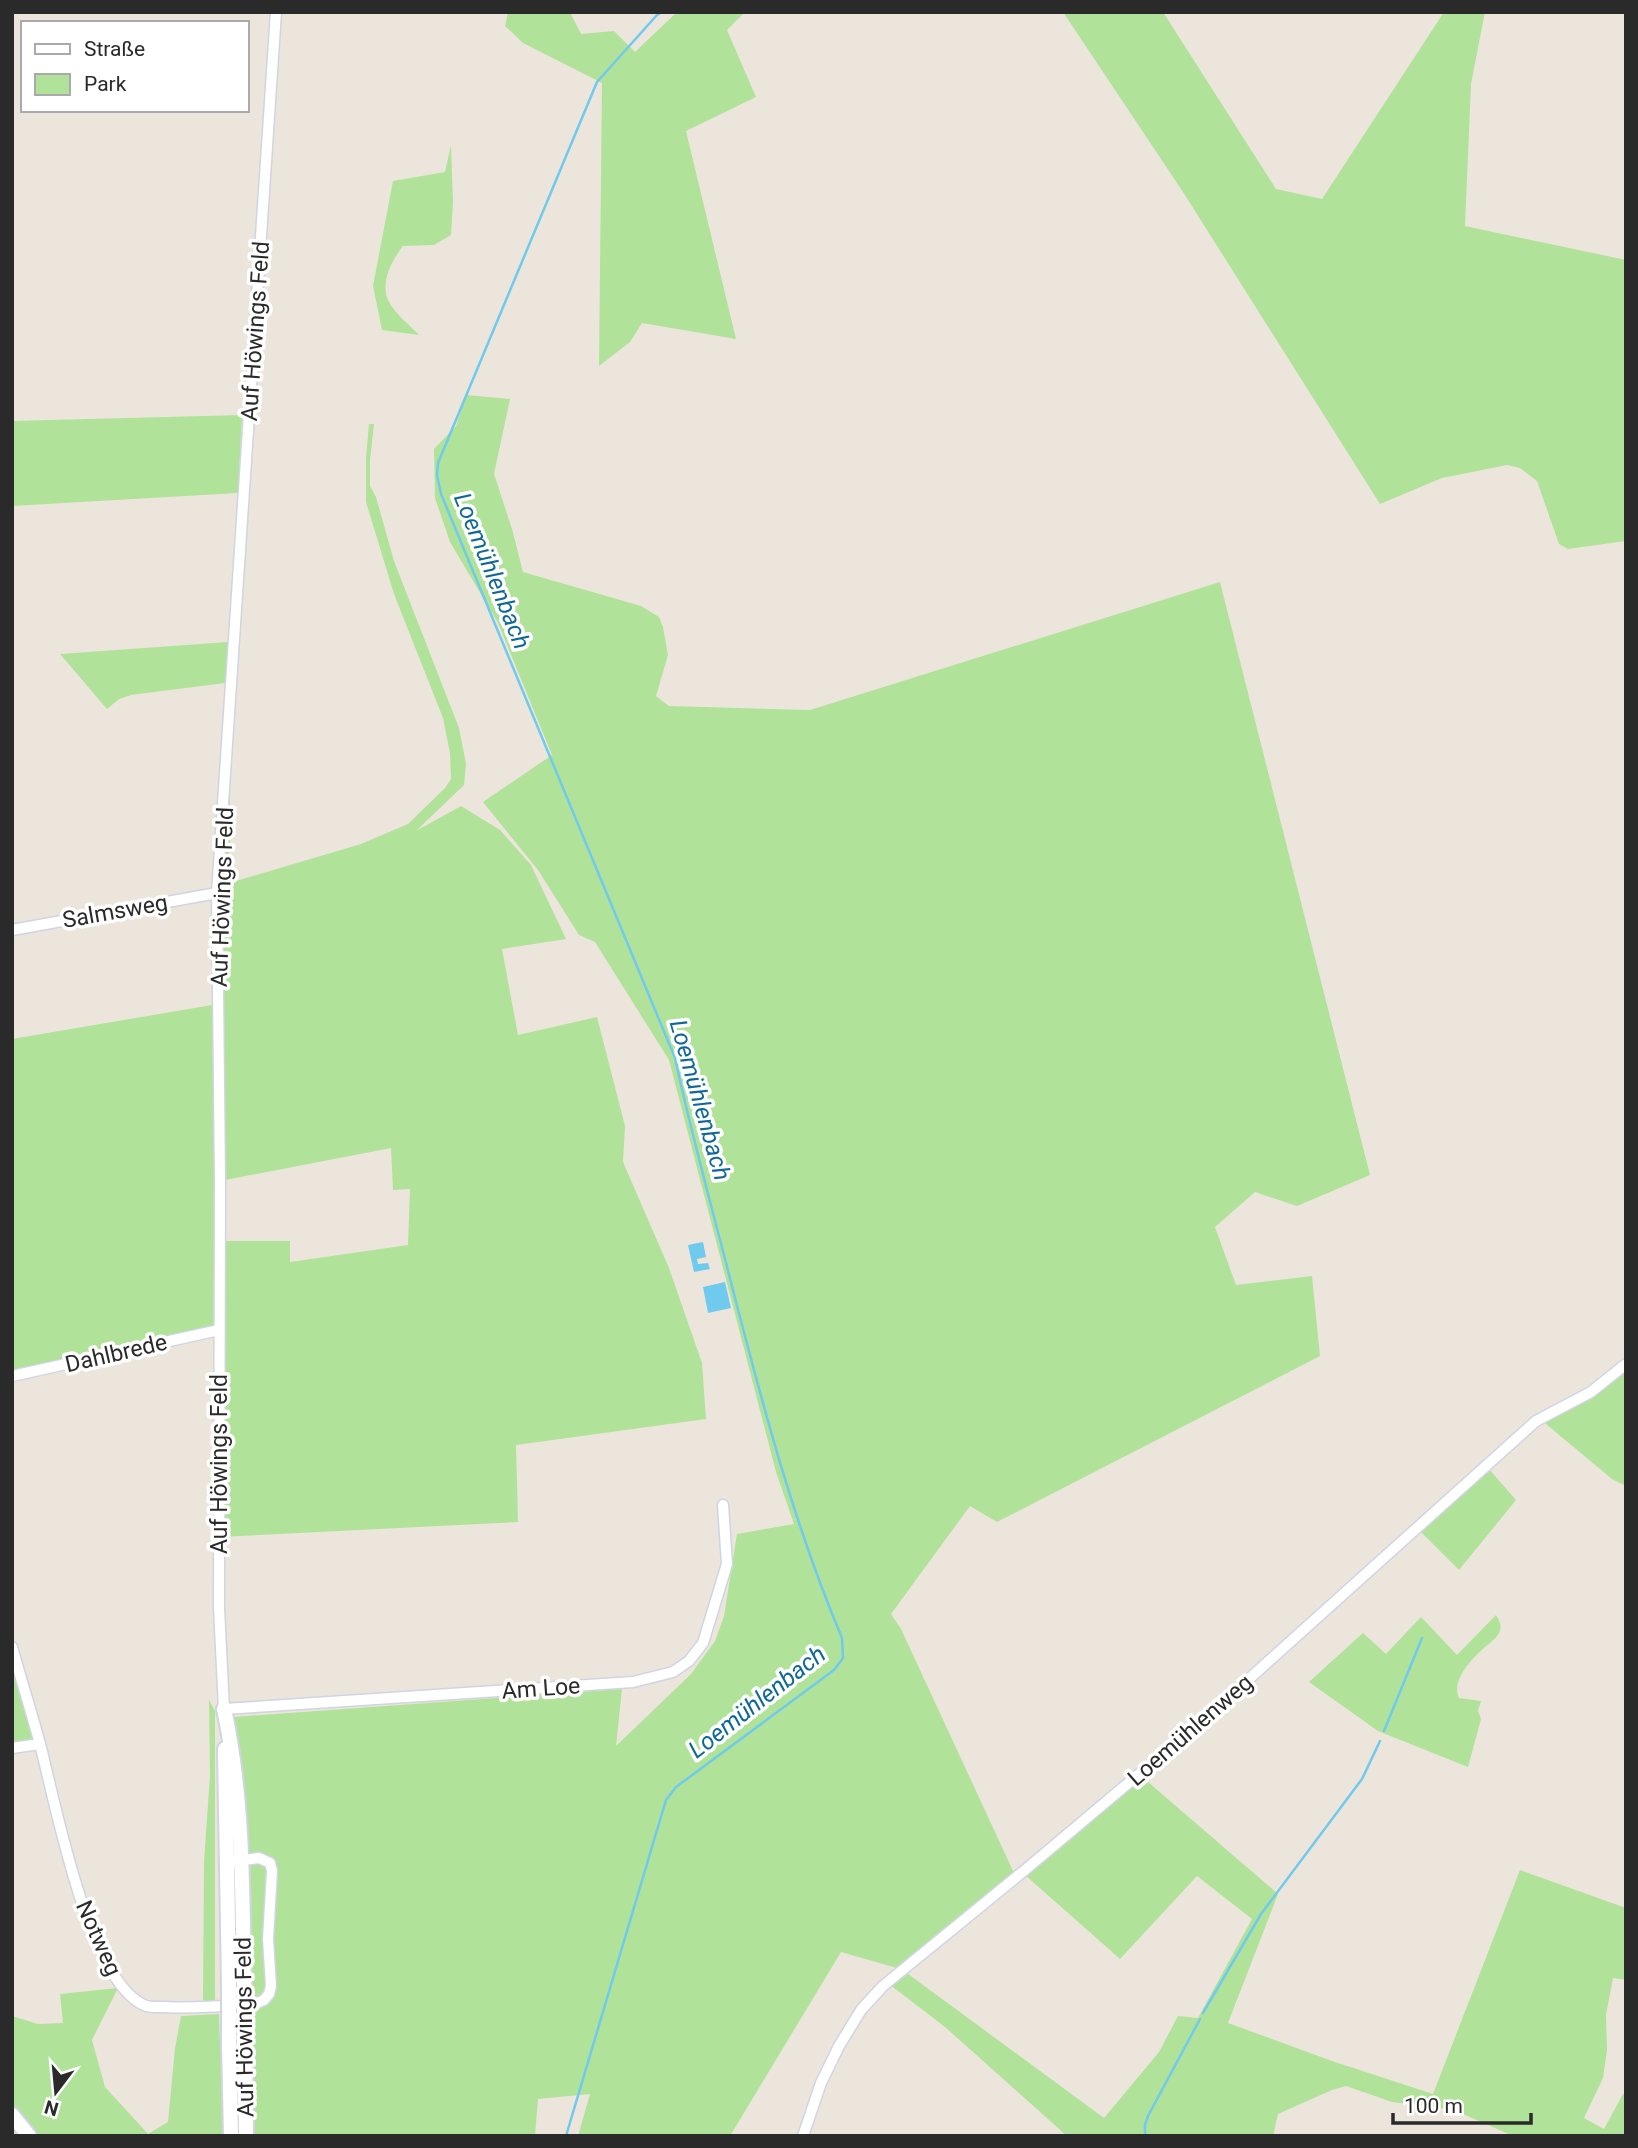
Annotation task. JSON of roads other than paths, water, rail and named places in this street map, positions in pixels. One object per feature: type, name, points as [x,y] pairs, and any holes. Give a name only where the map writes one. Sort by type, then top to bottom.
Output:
[{"type":"main road","name":"Auf Höwings Feld","points":[[224,1709],[244,1986],[246,2136]]},
{"type":"main road","name":"Auf Höwings Feld","points":[[231,2136],[229,1986],[234,1861]]},
{"type":"main road","points":[[12,2115],[29,2136]]},
{"type":"main road","points":[[12,2130],[17,2136]]},
{"type":"street","name":"Auf Höwings Feld","points":[[224,1709],[219,1608],[220,1181],[217,893],[276,12]]},
{"type":"street","name":"Salmsweg","points":[[12,930],[217,893]]},
{"type":"street","name":"Dahlbrede","points":[[12,1376],[219,1330]]},
{"type":"street","name":"Loemühlenweg","points":[[803,2136],[821,2083],[839,2046],[861,2010],[883,1986],[1201,1722],[1536,1421],[1591,1392],[1626,1364]]},
{"type":"street","name":"Am Loe","points":[[224,1709],[633,1682],[673,1672],[689,1661],[703,1643],[727,1564],[723,1505]]},
{"type":"street","name":"Notweg","points":[[12,1647],[40,1744],[71,1873],[86,1916],[121,1987],[146,2007],[187,2008],[255,2004],[269,1994],[270,1863],[263,1859],[234,1861]]},
{"type":"street","points":[[12,1748],[40,1744]]},
{"type":"water","points":[[703,1242],[706,1257],[697,1259],[698,1264],[708,1263],[710,1269],[694,1272],[688,1245]]},
{"type":"water","points":[[725,1282],[731,1308],[708,1313],[703,1287]]},
{"type":"waterway","name":"Loemühlenbach","points":[[566,2136],[666,1800],[676,1787],[834,1670],[843,1658],[842,1638],[795,1511],[769,1425],[703,1176],[675,1058],[441,494],[437,475],[438,463],[597,82],[662,12]]},
{"type":"waterway","points":[[1384,1731],[1422,1638]]},
{"type":"waterway","points":[[1203,2013],[1261,1914],[1362,1779],[1380,1741]]},
{"type":"waterway","points":[[1145,2136],[1148,2116],[1200,2019]]}]
